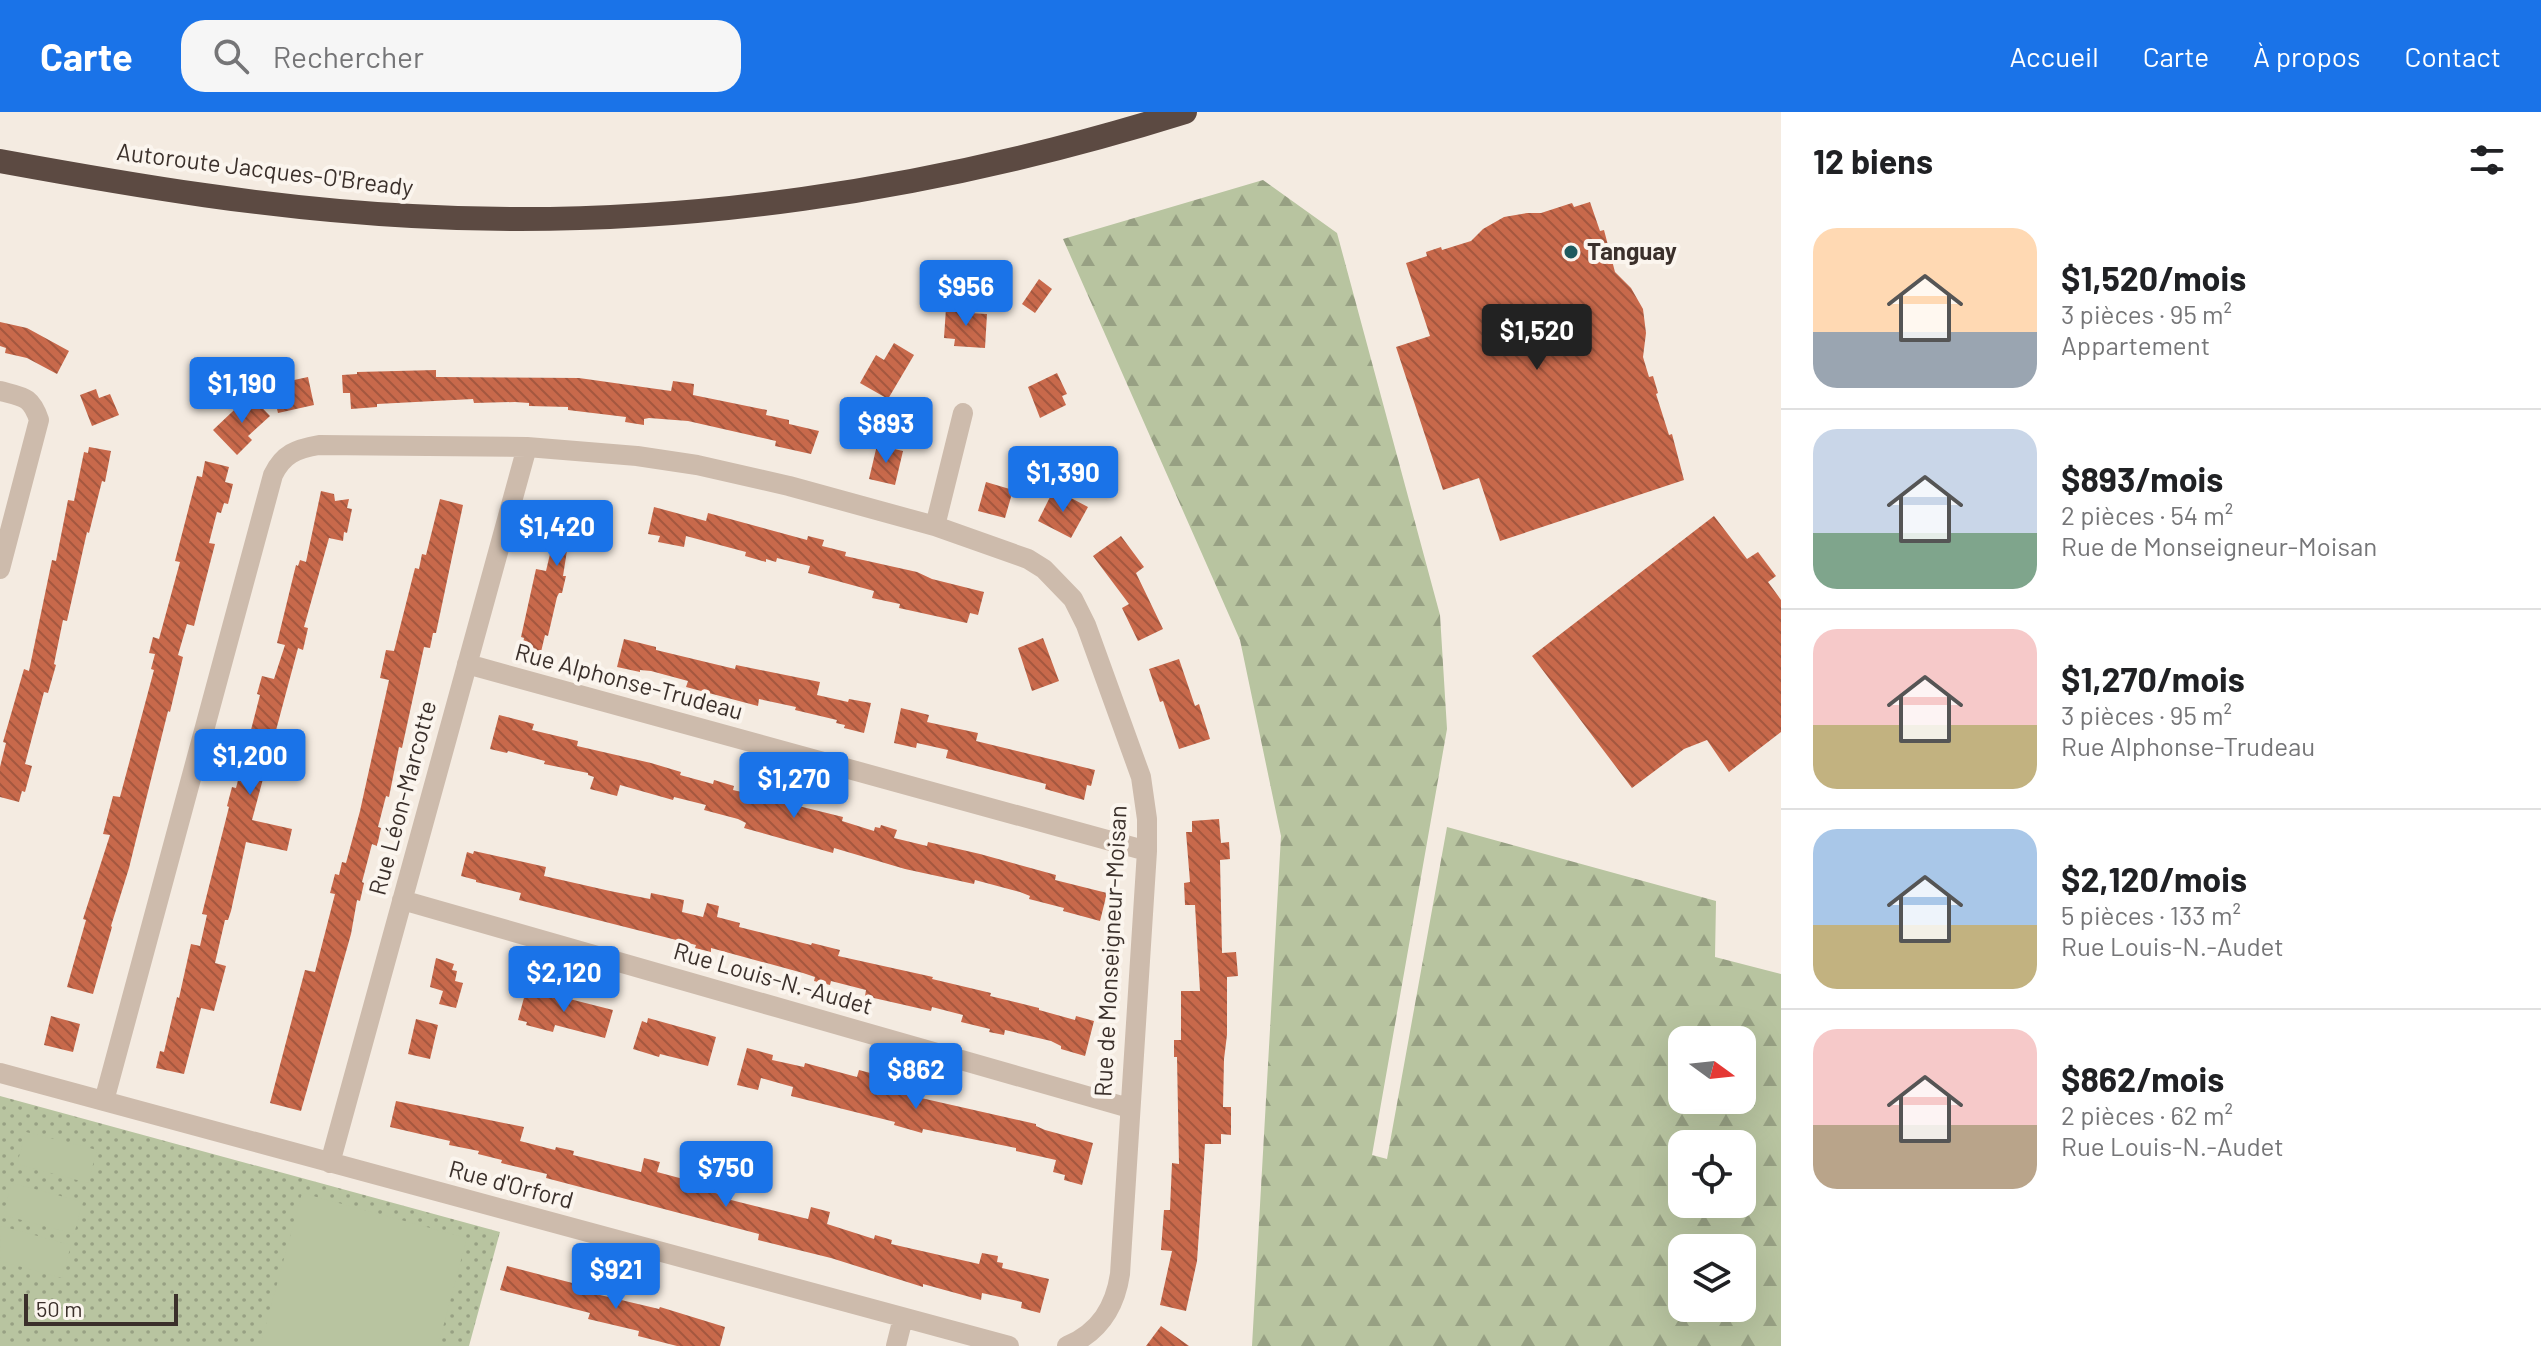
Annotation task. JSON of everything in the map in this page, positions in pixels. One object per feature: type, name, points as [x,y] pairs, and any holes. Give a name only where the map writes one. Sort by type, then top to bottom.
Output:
[{"type":"highway","name":"Autoroute Jacques-O'Bready","points":[[0,161],[177,192],[315,209],[440,218],[606,217],[746,206],[881,187],[1020,157],[1185,112]]},
{"type":"street","points":[[0,391],[21,396],[34,405],[39,420],[0,569]]},
{"type":"street","points":[[935,526],[963,413]]},
{"type":"street","name":"Rue de Monseigneur-Moisan","points":[[104,1101],[273,475],[285,455],[319,445],[527,447],[637,456],[697,465],[789,486],[935,526],[1028,559],[1044,569],[1073,599],[1086,625],[1141,777],[1147,819],[1147,851],[1120,1274],[1117,1293],[1104,1319],[1078,1342],[1067,1346]]},
{"type":"street","name":"Rue Léon-Marcotte","points":[[330,1163],[527,447]]},
{"type":"street","name":"Rue Alphonse-Trudeau","points":[[467,664],[1147,851]]},
{"type":"street","name":"Rue Louis-N.-Audet","points":[[402,900],[1129,1108]]},
{"type":"street","name":"Rue d'Orford","points":[[0,1073],[1009,1346]]},
{"type":"street","points":[[896,1346],[903,1318]]},
{"type":"green space","points":[[1263,180],[1337,233],[1440,615],[1447,729],[1372,1155],[1387,1159],[1447,827],[1716,901],[1715,957],[1781,974],[1781,1346],[1252,1346],[1281,836],[1240,640],[1063,239]]},
{"type":"green space","points":[[0,1096],[500,1232],[469,1346],[0,1346]]},
{"type":"green space","points":[[26,1132],[97,1150],[88,1183],[17,1164]]},
{"type":"green space","points":[[12,1183],[83,1202],[74,1234],[3,1215]]},
{"type":"green space","points":[[302,1193],[467,1238],[438,1346],[260,1346]]},
{"type":"green space","points":[[1,1226],[71,1245],[62,1278],[0,1261]]},
{"type":"building","points":[[1590,202],[1600,231],[1604,230],[1615,272],[1631,288],[1643,309],[1646,333],[1643,357],[1649,377],[1653,376],[1684,480],[1500,541],[1479,478],[1443,490],[1396,347],[1430,336],[1406,263],[1427,256],[1426,252],[1471,241],[1483,229],[1504,217],[1541,213],[1572,203],[1574,207]]},
{"type":"building","points":[[1039,279],[1052,289],[1035,313],[1022,304]]},
{"type":"building","points":[[946,308],[970,309],[969,313],[987,314],[985,348],[954,346],[955,339],[944,338]]},
{"type":"building","points":[[0,322],[27,328],[69,351],[57,374],[27,358],[5,353],[6,348],[0,346]]},
{"type":"building","points":[[894,343],[914,355],[888,399],[860,383],[876,355],[884,360]]},
{"type":"building","points":[[436,370],[436,377],[579,378],[671,391],[673,381],[694,384],[693,395],[767,410],[766,415],[819,431],[811,454],[775,446],[776,441],[688,421],[649,418],[644,419],[644,425],[625,422],[626,417],[568,410],[568,407],[529,406],[529,403],[515,402],[474,403],[473,399],[377,404],[377,407],[351,409],[350,393],[343,393],[342,375]]},
{"type":"building","points":[[1057,373],[1067,394],[1062,396],[1066,405],[1040,418],[1028,387]]},
{"type":"building","points":[[308,377],[314,405],[278,413],[271,385]]},
{"type":"building","points":[[96,389],[99,398],[110,394],[119,415],[92,426],[80,395]]},
{"type":"building","points":[[250,395],[270,416],[248,436],[252,440],[237,455],[213,430]]},
{"type":"building","points":[[877,445],[903,451],[895,485],[869,479]]},
{"type":"building","points":[[89,447],[111,451],[105,482],[102,481],[87,532],[67,621],[63,620],[56,665],[48,693],[44,692],[25,764],[32,766],[19,802],[0,797],[0,767],[6,743],[3,742],[24,669],[29,671],[68,500],[74,501],[84,452],[88,453]]},
{"type":"building","points":[[205,461],[229,467],[225,482],[233,484],[228,504],[224,503],[221,513],[217,512],[209,543],[215,544],[194,626],[187,624],[178,655],[183,657],[170,712],[93,994],[67,987],[86,920],[83,919],[110,835],[103,834],[113,796],[120,797],[154,670],[151,669],[155,654],[149,653],[153,637],[159,639],[180,562],[175,561],[197,476],[202,477]]},
{"type":"building","points":[[986,482],[1013,490],[1005,518],[978,511]]},
{"type":"building","points":[[1054,489],[1088,507],[1071,538],[1038,521]]},
{"type":"building","points":[[321,491],[334,494],[335,501],[349,499],[347,508],[352,509],[347,533],[344,532],[343,541],[329,538],[304,627],[308,628],[303,650],[298,648],[252,820],[292,829],[287,851],[246,842],[231,911],[228,920],[225,920],[215,963],[226,966],[214,1011],[201,1008],[184,1074],[156,1068],[160,1051],[164,1052],[191,944],[200,946],[207,915],[202,914],[232,787],[236,788],[262,676],[274,679],[285,645],[277,643],[296,565],[300,560],[306,562]]},
{"type":"building","points":[[440,499],[463,505],[436,633],[433,633],[430,648],[424,647],[402,748],[399,747],[389,797],[386,796],[378,827],[381,828],[377,846],[372,844],[360,901],[357,900],[351,934],[301,1111],[270,1103],[305,970],[315,972],[335,894],[330,893],[335,874],[339,875],[342,862],[346,863],[360,811],[389,680],[380,678],[386,650],[394,651],[415,568],[419,569],[422,554],[426,555]]},
{"type":"building","points":[[566,501],[601,507],[593,549],[568,544],[562,593],[557,597],[541,652],[522,648],[524,638],[521,637],[536,569],[546,571],[554,537],[548,536],[554,508],[564,509]]},
{"type":"building","points":[[654,507],[706,521],[708,513],[807,540],[808,536],[824,540],[822,546],[846,552],[845,556],[917,572],[932,579],[984,592],[978,615],[970,613],[967,623],[899,608],[900,604],[872,598],[874,591],[808,573],[810,566],[777,558],[776,562],[766,559],[766,562],[745,556],[746,552],[686,536],[684,547],[658,542],[660,536],[648,534]]},
{"type":"building","points":[[1714,516],[1747,559],[1758,552],[1776,576],[1768,582],[1781,600],[1781,732],[1729,772],[1707,740],[1684,749],[1632,788],[1532,656]]},
{"type":"building","points":[[1121,536],[1144,567],[1136,573],[1163,629],[1138,641],[1122,608],[1129,604],[1093,556]]},
{"type":"building","points":[[1043,638],[1059,681],[1032,691],[1018,648]]},
{"type":"building","points":[[624,639],[735,669],[736,665],[820,682],[817,695],[871,703],[864,733],[844,728],[845,725],[836,723],[837,720],[795,710],[796,707],[759,699],[758,706],[686,687],[688,681],[651,671],[617,667]]},
{"type":"building","points":[[1179,659],[1210,739],[1179,749],[1149,669]]},
{"type":"building","points":[[901,708],[929,715],[927,722],[978,733],[976,741],[1095,770],[1091,786],[1087,785],[1084,800],[1045,789],[1046,784],[946,758],[948,750],[917,743],[916,748],[894,743]]},
{"type":"building","points":[[499,715],[534,724],[532,730],[578,741],[577,746],[651,763],[713,784],[714,780],[734,786],[733,790],[843,817],[842,821],[874,831],[881,825],[897,830],[894,838],[927,846],[928,842],[1056,875],[1055,880],[1107,893],[1100,921],[1029,899],[1030,896],[1020,892],[975,880],[974,884],[905,869],[834,848],[833,853],[744,828],[746,823],[738,819],[704,810],[706,805],[674,797],[673,800],[620,785],[617,796],[590,789],[594,777],[588,773],[490,749]]},
{"type":"building","points":[[1219,819],[1221,843],[1229,842],[1230,859],[1220,860],[1222,953],[1236,952],[1238,976],[1227,977],[1223,1107],[1231,1107],[1231,1135],[1221,1134],[1221,1144],[1205,1144],[1197,1261],[1186,1311],[1160,1305],[1172,1251],[1161,1250],[1164,1210],[1170,1210],[1172,1163],[1179,1164],[1174,1040],[1181,1040],[1181,991],[1200,991],[1195,905],[1185,905],[1184,883],[1190,882],[1186,832],[1192,832],[1192,821]]},
{"type":"building","points":[[474,851],[546,867],[544,876],[650,899],[651,893],[684,900],[682,912],[703,917],[707,903],[719,906],[717,917],[740,923],[739,927],[840,950],[838,956],[933,977],[1075,1020],[1076,1016],[1094,1021],[1085,1056],[1061,1049],[1051,1041],[1005,1030],[1004,1035],[989,1032],[990,1029],[961,1022],[963,1015],[865,996],[866,990],[831,981],[830,985],[814,981],[815,977],[803,973],[711,948],[711,952],[695,948],[696,945],[519,900],[521,893],[461,876],[467,852],[473,854]]},
{"type":"building","points":[[436,958],[454,964],[452,970],[457,971],[455,981],[463,983],[456,1008],[439,1004],[443,991],[430,987]]},
{"type":"building","points":[[530,989],[613,1010],[605,1038],[555,1025],[553,1032],[518,1020],[525,994],[529,995]]},
{"type":"building","points":[[51,1016],[80,1024],[73,1052],[44,1045]]},
{"type":"building","points":[[648,1018],[716,1037],[708,1066],[633,1049],[642,1021],[647,1023]]},
{"type":"building","points":[[416,1019],[438,1025],[430,1059],[408,1054]]},
{"type":"building","points":[[747,1048],[773,1055],[772,1060],[804,1067],[805,1063],[857,1077],[859,1070],[874,1074],[873,1079],[923,1091],[921,1098],[1036,1124],[1045,1130],[1093,1143],[1082,1185],[1064,1180],[1065,1175],[1053,1172],[1056,1160],[1016,1151],[1016,1148],[923,1129],[922,1133],[894,1125],[895,1122],[791,1096],[793,1087],[761,1078],[758,1090],[737,1085]]},
{"type":"building","points":[[396,1101],[524,1127],[520,1141],[555,1150],[556,1147],[574,1151],[573,1155],[641,1172],[644,1158],[660,1162],[657,1172],[717,1188],[715,1193],[732,1197],[731,1200],[808,1219],[811,1207],[830,1212],[827,1224],[874,1239],[875,1235],[892,1240],[891,1244],[979,1264],[982,1253],[998,1256],[997,1262],[1003,1263],[1002,1268],[1049,1279],[1040,1313],[1021,1308],[1022,1302],[982,1293],[981,1300],[923,1284],[923,1287],[831,1258],[758,1240],[759,1234],[546,1178],[547,1174],[501,1163],[502,1160],[478,1154],[479,1151],[449,1145],[450,1141],[390,1127]]},
{"type":"building","points":[[507,1266],[580,1285],[579,1290],[660,1307],[725,1327],[720,1346],[677,1346],[638,1336],[639,1331],[588,1319],[590,1313],[500,1290]]},
{"type":"building","points":[[1161,1326],[1189,1346],[1146,1346]]},
{"type":"place","name":"Tanguay","points":[[1571,252]]}]
